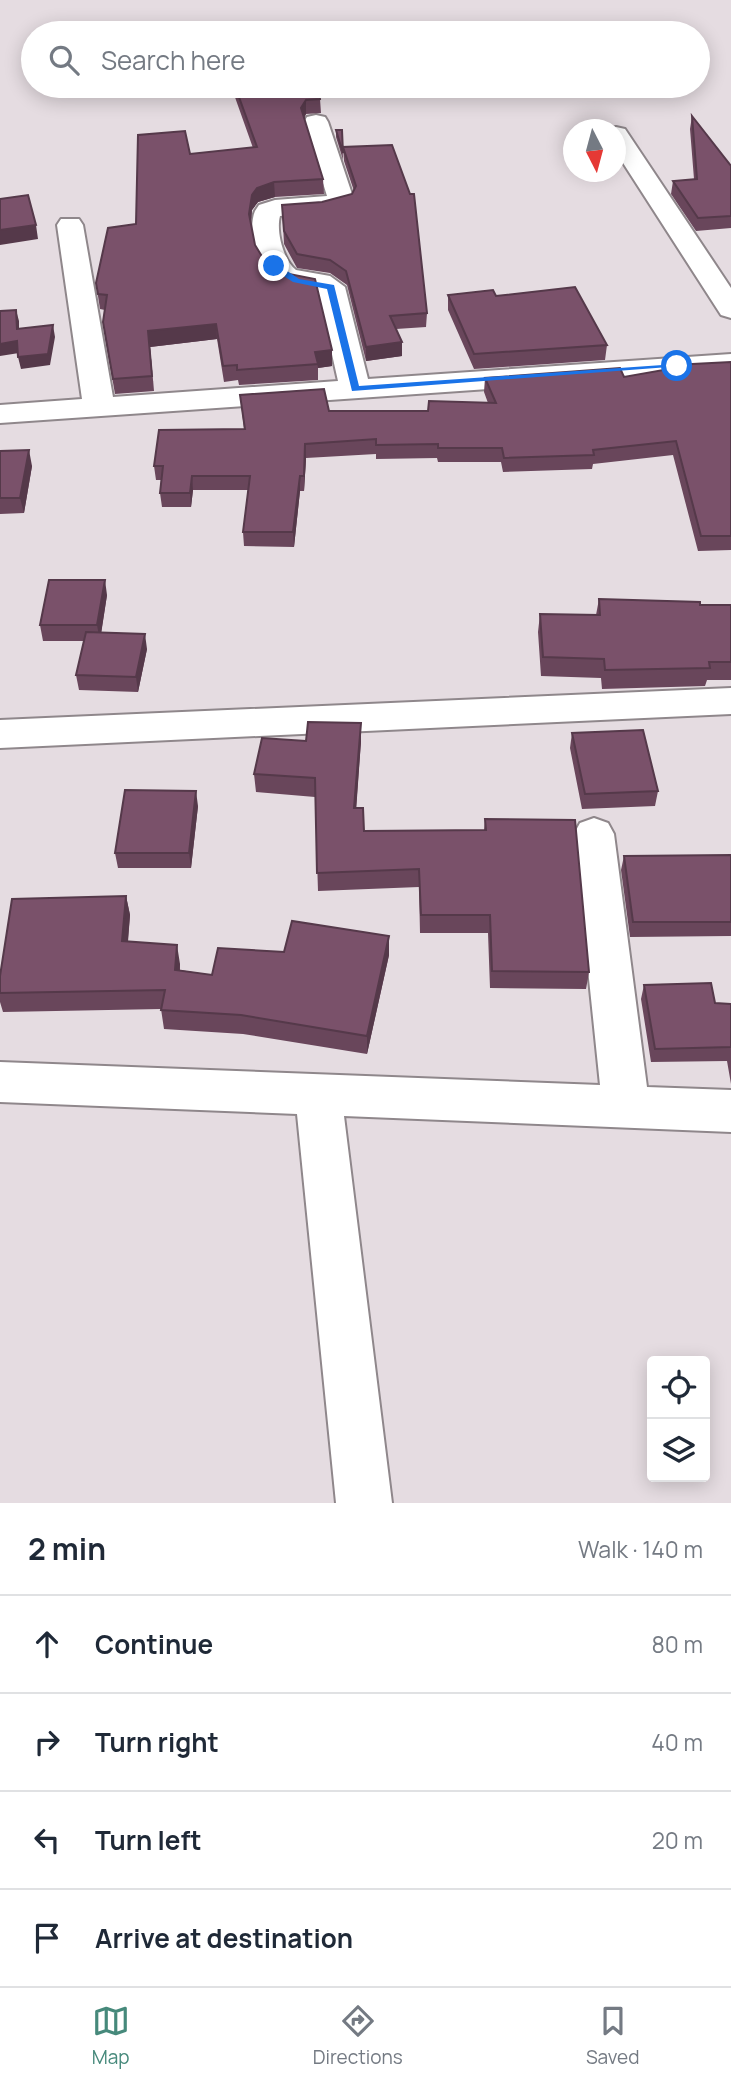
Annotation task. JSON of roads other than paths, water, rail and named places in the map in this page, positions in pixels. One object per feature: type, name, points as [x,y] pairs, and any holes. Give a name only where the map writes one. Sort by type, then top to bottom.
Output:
[{"type":"street","points":[[316,122],[341,200],[322,205],[275,208],[268,211],[264,223],[274,266],[281,274],[296,281],[331,287],[355,389]]},
{"type":"street","points":[[626,150],[708,270],[731,309]]},
{"type":"street","points":[[70,225],[99,407]]},
{"type":"street","points":[[0,414],[731,363]]},
{"type":"street","points":[[0,734],[731,701]]},
{"type":"street","points":[[594,834],[626,1107]]},
{"type":"street","points":[[0,1083],[318,1093],[731,1111]]},
{"type":"street","points":[[318,1093],[364,1503]]}]
